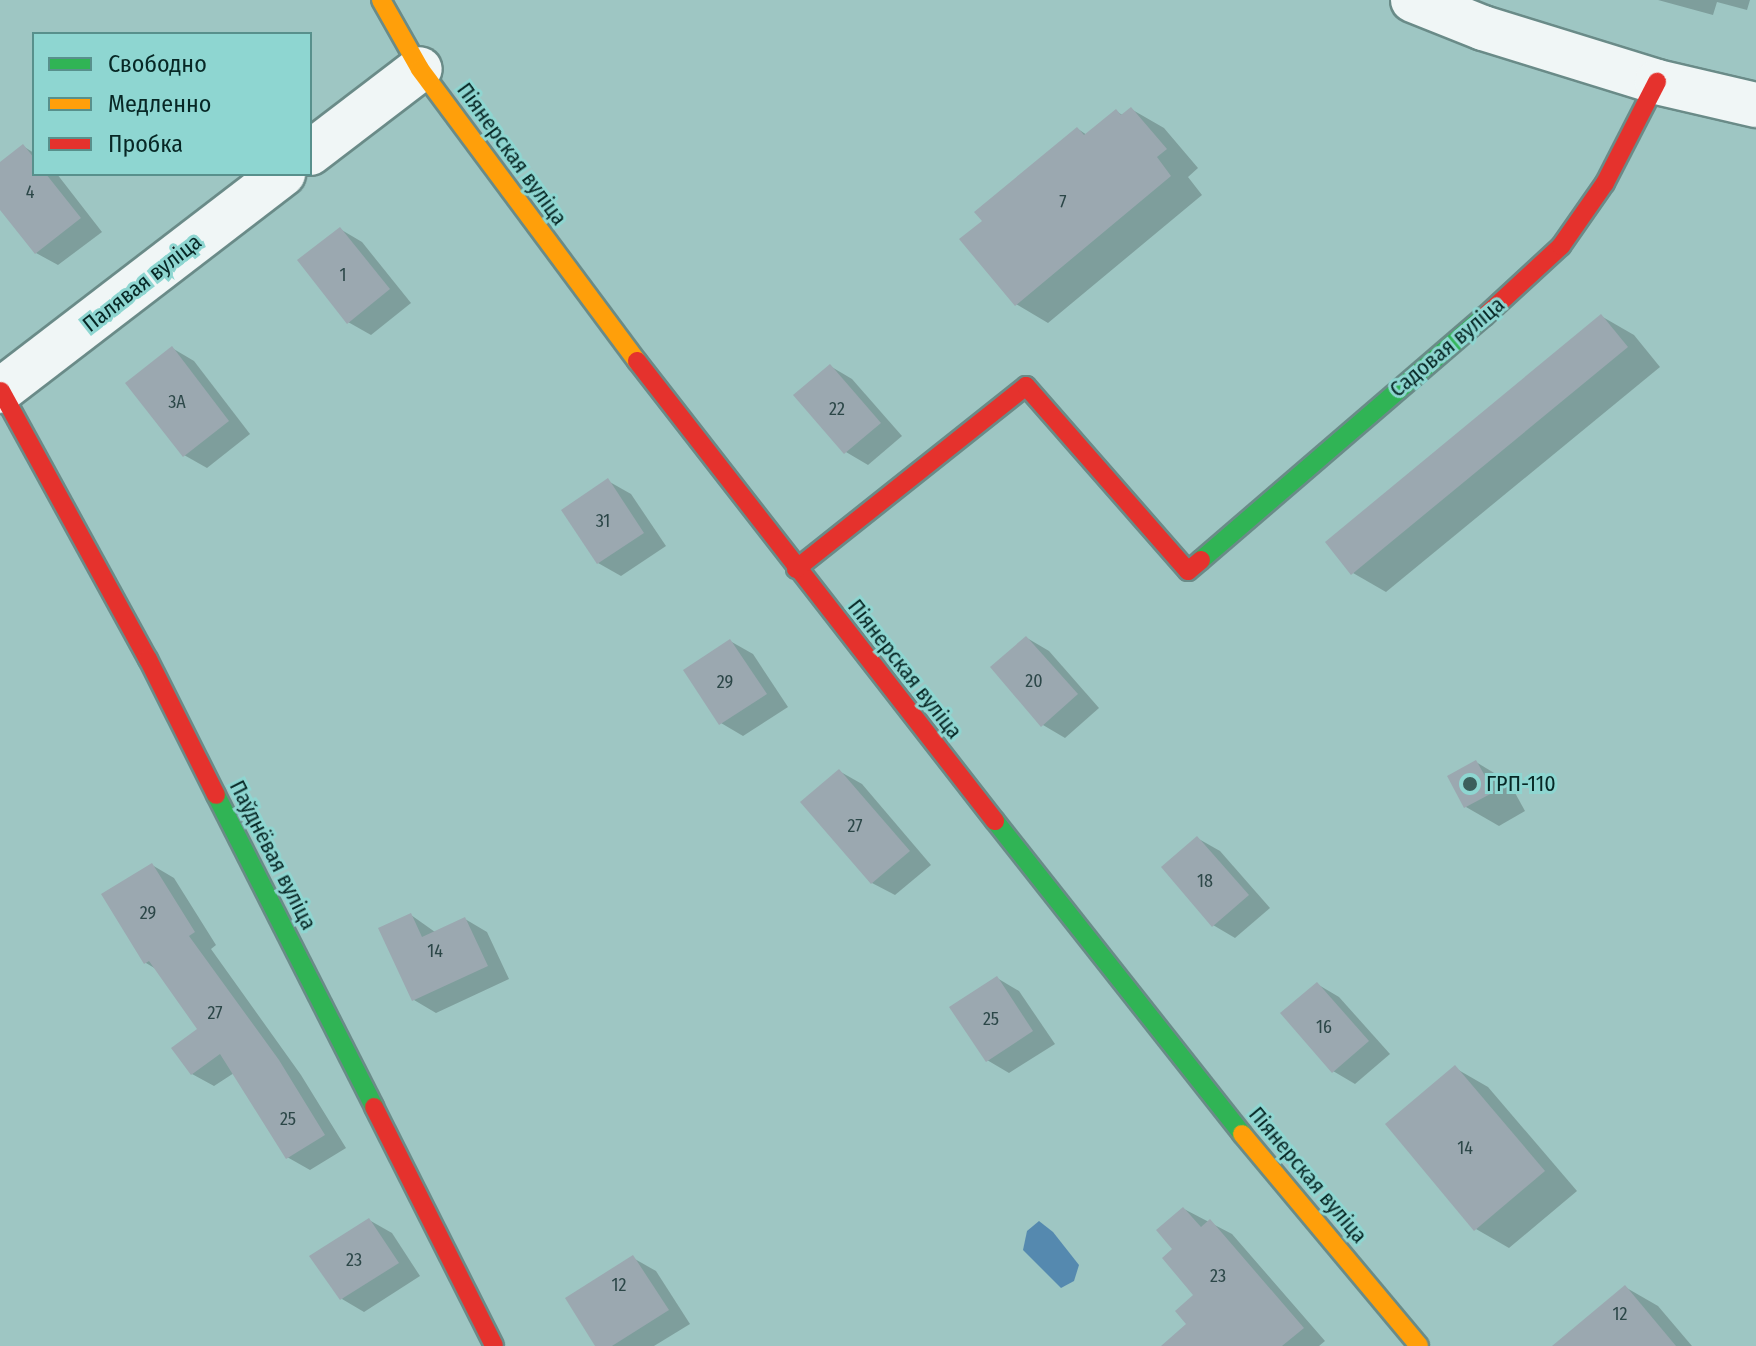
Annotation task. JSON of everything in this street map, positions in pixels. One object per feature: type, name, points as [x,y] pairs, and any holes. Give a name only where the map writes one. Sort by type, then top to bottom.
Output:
[{"type":"street","name":"Піянерская вуліца","points":[[381,0],[420,69],[560,261],[796,569],[1255,1151],[1419,1346]]},
{"type":"street","points":[[1413,0],[1483,28],[1657,82],[1756,105]]},
{"type":"street","points":[[312,151],[420,69]]},
{"type":"street","name":"Садовая вуліца","points":[[796,569],[1026,386],[1188,571],[1384,399],[1485,316],[1561,246],[1605,183],[1657,82]]},
{"type":"street","name":"Палявая вуліца","points":[[0,391],[280,176]]},
{"type":"street","name":"Паўднёвая вуліца","points":[[0,391],[148,659],[494,1346]]},
{"type":"water","points":[[1039,1221],[1053,1232],[1079,1265],[1074,1281],[1061,1288],[1023,1250],[1027,1231]]},
{"type":"building","points":[[1131,107],[1167,149],[1157,157],[1171,176],[1015,306],[959,239],[982,221],[974,212],[1077,127],[1084,135],[1116,109],[1121,115]]},
{"type":"building","points":[[23,144],[32,155],[32,176],[48,176],[81,218],[35,254],[0,210],[0,162]]},
{"type":"building","points":[[340,227],[390,289],[347,324],[297,260]]},
{"type":"building","points":[[1601,314],[1628,347],[1351,575],[1325,542]]},
{"type":"building","points":[[172,346],[229,421],[183,457],[125,383]]},
{"type":"building","points":[[830,364],[881,423],[844,454],[793,395]]},
{"type":"building","points":[[608,478],[644,533],[597,564],[561,510]]},
{"type":"building","points":[[1026,636],[1078,694],[1041,727],[990,667]]},
{"type":"building","points":[[730,639],[767,694],[719,725],[683,670]]},
{"type":"building","name":"ГРП-110","points":[[1476,760],[1494,792],[1464,808],[1447,776]]},
{"type":"building","points":[[839,769],[910,851],[871,884],[800,802]]},
{"type":"building","points":[[1197,836],[1249,895],[1212,927],[1161,867]]},
{"type":"building","points":[[152,863],[195,932],[189,936],[279,1060],[325,1135],[286,1159],[220,1054],[191,1075],[171,1048],[197,1029],[149,961],[144,964],[101,894]]},
{"type":"building","points":[[411,913],[422,937],[465,917],[488,966],[412,1001],[378,928]]},
{"type":"building","points":[[997,976],[1033,1031],[986,1062],[949,1007]]},
{"type":"building","points":[[1317,982],[1369,1041],[1332,1073],[1280,1013]]},
{"type":"building","points":[[1455,1065],[1545,1171],[1474,1231],[1385,1124]]},
{"type":"building","points":[[1183,1207],[1201,1227],[1210,1219],[1304,1328],[1282,1346],[1161,1346],[1186,1324],[1175,1311],[1193,1295],[1162,1258],[1172,1249],[1156,1230]]},
{"type":"building","points":[[369,1218],[399,1263],[340,1300],[309,1256]]},
{"type":"building","points":[[633,1255],[669,1310],[612,1346],[595,1346],[565,1298]]},
{"type":"building","points":[[1625,1285],[1676,1346],[1552,1346]]},
{"type":"traffic: fast","points":[[1201,560],[1484,317]]},
{"type":"traffic: fast","points":[[216,795],[374,1107]]},
{"type":"traffic: fast","points":[[995,821],[1242,1134]]},
{"type":"traffic: slow","points":[[381,0],[420,69],[637,361]]},
{"type":"traffic: slow","points":[[1242,1134],[1419,1346]]},
{"type":"traffic: jam","points":[[1484,317],[1561,246],[1605,183],[1657,82]]},
{"type":"traffic: jam","points":[[637,361],[995,821]]},
{"type":"traffic: jam","points":[[796,569],[1026,386],[1188,571],[1201,560]]},
{"type":"traffic: jam","points":[[1,391],[148,659],[216,795]]},
{"type":"traffic: jam","points":[[374,1107],[494,1346]]},
{"type":"place","name":"ГРП-110","points":[[1470,784]]}]
